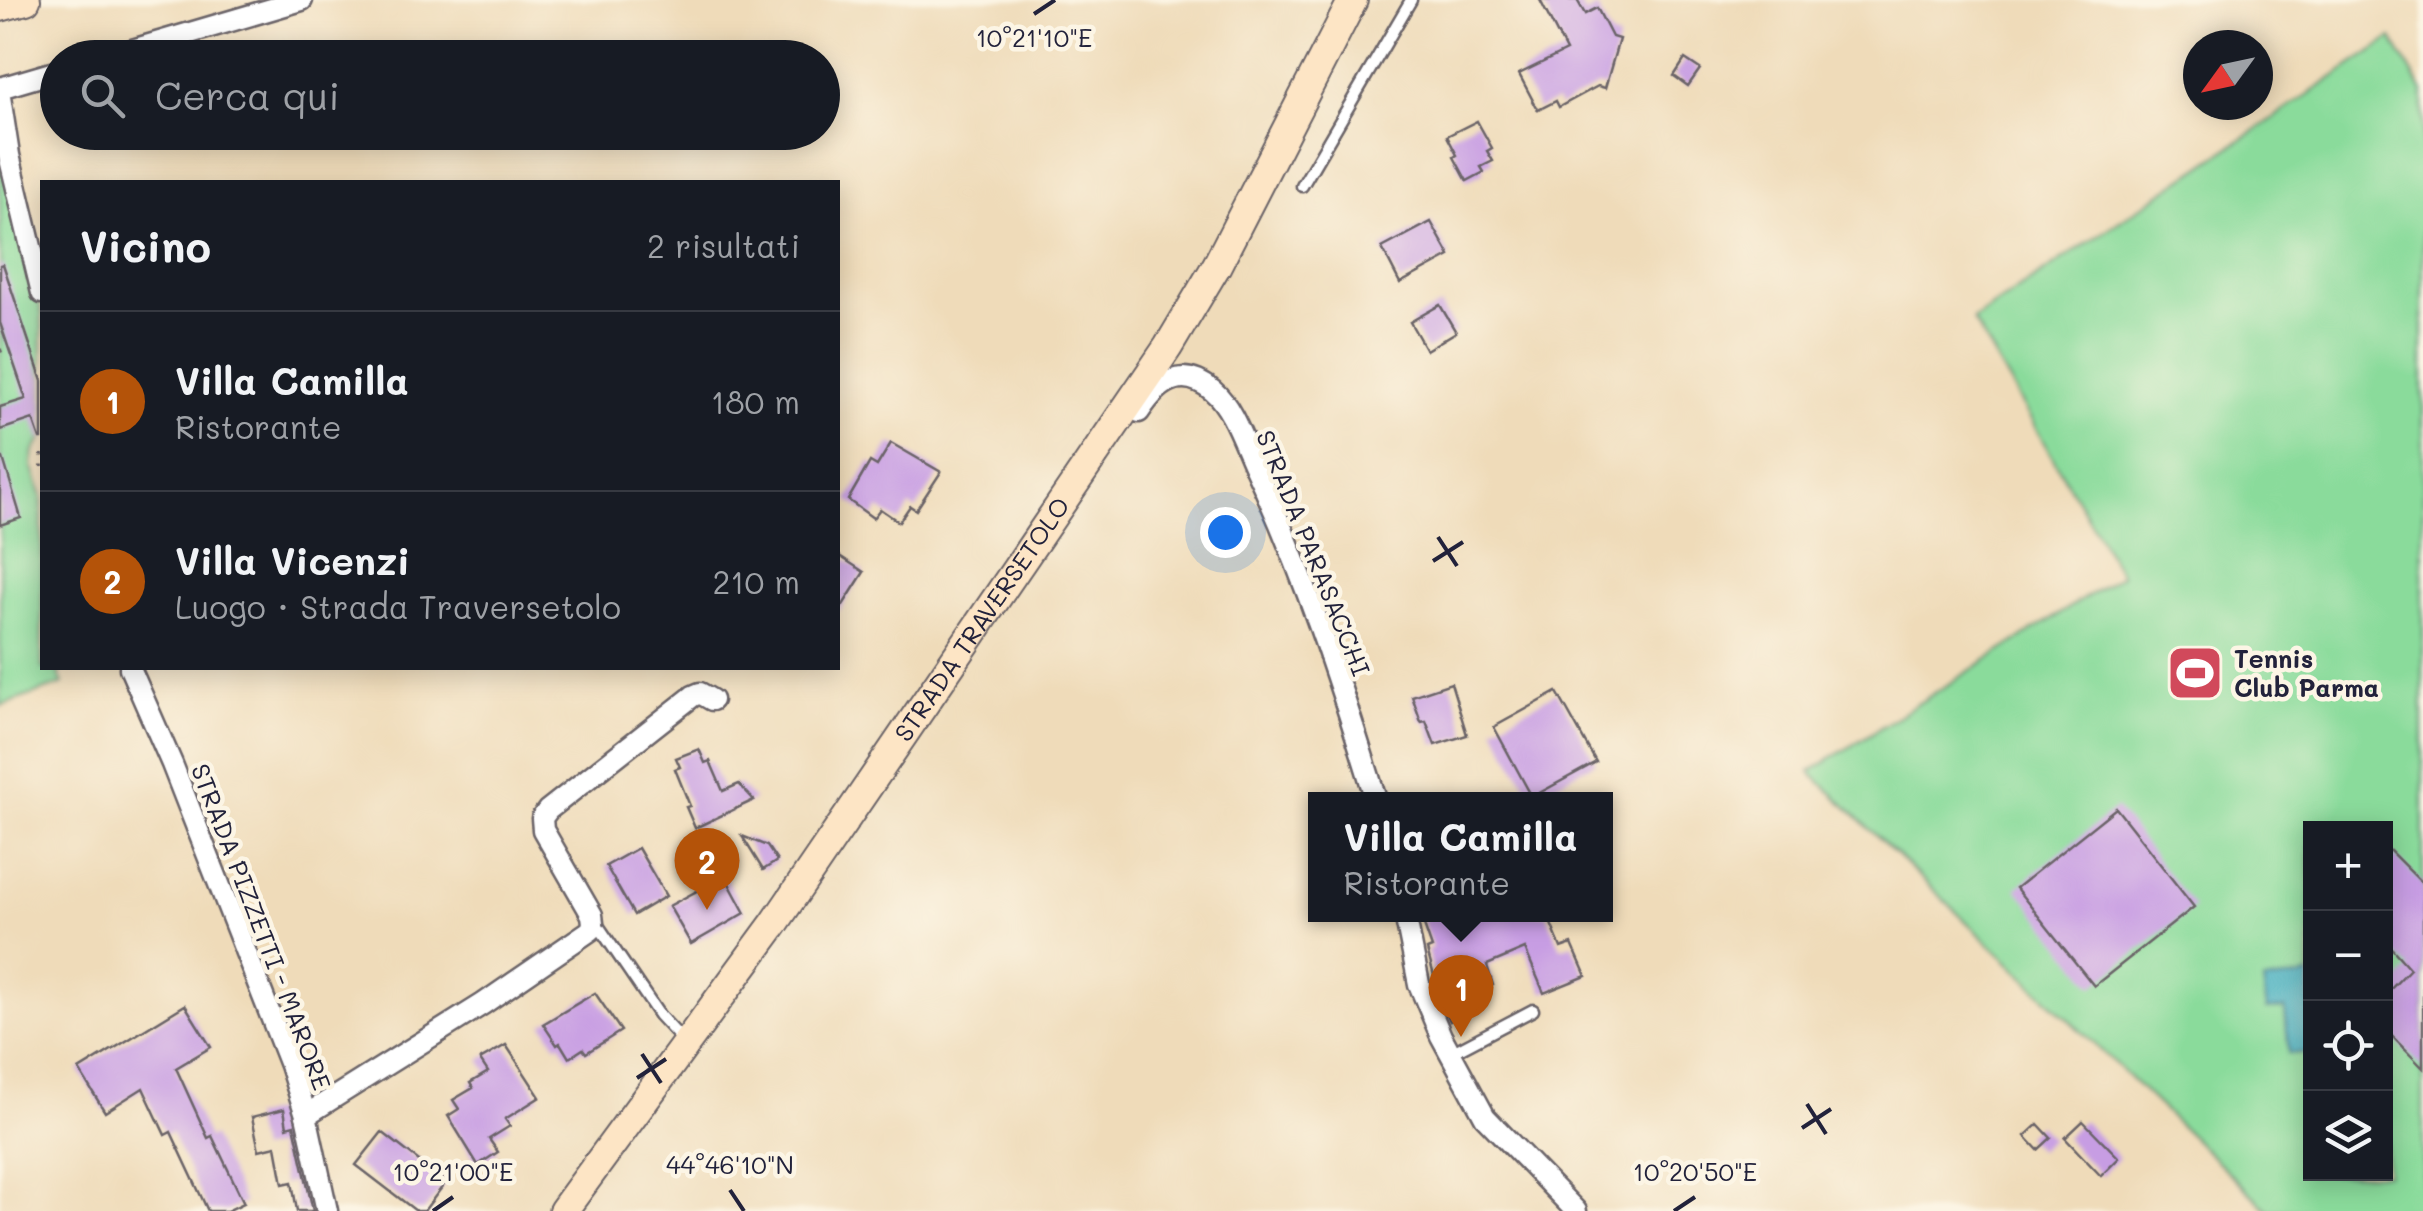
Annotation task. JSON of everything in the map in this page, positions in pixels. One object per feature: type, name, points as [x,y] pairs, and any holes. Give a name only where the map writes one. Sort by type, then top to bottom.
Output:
[{"type":"main road","points":[[0,7],[26,0]]},
{"type":"main road","name":"STRADA TRAVERSETOLO","points":[[563,1211],[774,924],[1129,404],[1199,296],[1353,0]]},
{"type":"street","points":[[167,40],[302,0]]},
{"type":"street","points":[[0,88],[40,76]]},
{"type":"street","points":[[0,97],[8,156],[40,285]]},
{"type":"street","name":"STRADA PARASACCHI","points":[[1043,528],[1089,486],[1162,384],[1186,377],[1217,394],[1263,484],[1311,602],[1374,792]]},
{"type":"street","name":"STRADA PIZZETTI - MARORE","points":[[131,670],[208,852],[290,1064],[327,1211]]},
{"type":"street","points":[[306,1116],[459,1020],[591,930],[592,915],[544,830],[542,818],[693,696],[700,693],[712,700]]},
{"type":"street","points":[[1407,922],[1419,984],[1450,1054],[1485,1116],[1576,1211]]},
{"type":"lane","points":[[1302,186],[1412,0]]},
{"type":"lane","points":[[592,915],[659,1015],[686,1044]]},
{"type":"lane","points":[[1450,1054],[1533,1010]]},
{"type":"path","points":[[0,351],[8,348]]},
{"type":"green space","name":"Tennis Club Parma","points":[[2392,38],[2423,91],[2423,1211],[2269,1211],[1810,772],[2121,575],[1973,320]]},
{"type":"green space","points":[[0,139],[40,306],[40,442],[32,465],[40,491],[40,670],[61,670],[58,671],[63,684],[0,706]]},
{"type":"water","points":[[2303,977],[2303,1053],[2289,1054],[2285,1009],[2267,1010],[2263,982]]},
{"type":"building","points":[[1540,0],[1577,0],[1585,14],[1597,8],[1612,37],[1619,39],[1605,88],[1598,86],[1559,107],[1556,101],[1538,110],[1519,74],[1566,51]]},
{"type":"building","points":[[1685,59],[1700,69],[1688,86],[1674,76]]},
{"type":"building","points":[[1477,121],[1492,148],[1487,151],[1493,161],[1481,167],[1484,172],[1467,181],[1447,136]]},
{"type":"building","points":[[1431,222],[1450,256],[1400,283],[1382,248]]},
{"type":"building","points":[[3,264],[40,375],[40,439],[33,419],[0,430],[0,407],[26,399],[0,323]]},
{"type":"building","points":[[1440,305],[1456,332],[1426,350],[1410,322]]},
{"type":"building","points":[[891,443],[941,472],[916,510],[910,506],[899,522],[880,509],[873,518],[848,500],[870,462],[877,466]]},
{"type":"building","points":[[0,458],[21,518],[0,525]]},
{"type":"building","points":[[840,556],[864,572],[840,610]]},
{"type":"building","points":[[1451,683],[1467,735],[1435,745],[1412,696]]},
{"type":"building","points":[[1557,692],[1596,762],[1541,792],[1529,792],[1494,727]]},
{"type":"building","points":[[699,749],[705,763],[710,761],[723,791],[739,784],[754,800],[695,828],[675,769],[680,767],[676,758]]},
{"type":"building","points":[[2116,808],[2194,907],[2094,986],[2016,888]]},
{"type":"building","points":[[742,836],[767,846],[777,861],[763,870]]},
{"type":"building","points":[[638,848],[666,896],[634,915],[606,866]]},
{"type":"building","points":[[2393,854],[2423,884],[2423,1068],[2393,1037],[2393,987],[2410,969],[2393,950]]},
{"type":"building","points":[[725,876],[745,913],[691,944],[669,906]]},
{"type":"building","points":[[1423,922],[1550,922],[1561,948],[1572,944],[1586,976],[1544,993],[1525,949],[1487,965],[1493,985],[1470,994],[1476,1009],[1450,1021],[1427,950],[1432,948]]},
{"type":"building","points":[[595,993],[621,1031],[586,1053],[583,1049],[569,1058],[543,1024]]},
{"type":"building","points":[[185,1005],[211,1047],[176,1068],[244,1203],[227,1211],[208,1211],[171,1132],[165,1135],[143,1088],[105,1112],[79,1070]]},
{"type":"building","points":[[506,1045],[540,1097],[505,1119],[510,1126],[489,1139],[498,1152],[478,1165],[448,1116],[459,1109],[453,1100],[473,1088],[470,1083],[488,1072],[480,1060]]},
{"type":"building","points":[[284,1109],[287,1127],[294,1125],[313,1211],[297,1211],[292,1182],[283,1184],[276,1146],[259,1150],[252,1117]]},
{"type":"building","points":[[2083,1121],[2119,1158],[2101,1176],[2065,1138]]},
{"type":"building","points":[[2038,1124],[2051,1138],[2038,1150],[2025,1136]]},
{"type":"building","points":[[382,1132],[446,1182],[424,1211],[416,1211],[356,1165]]},
{"type":"place","name":"Tennis Club Parma","points":[[2195,673]]},
{"type":"place","name":"Villa Vicenzi","points":[[707,910]]},
{"type":"place","name":"Villa Camilla","points":[[1461,1037]]}]
